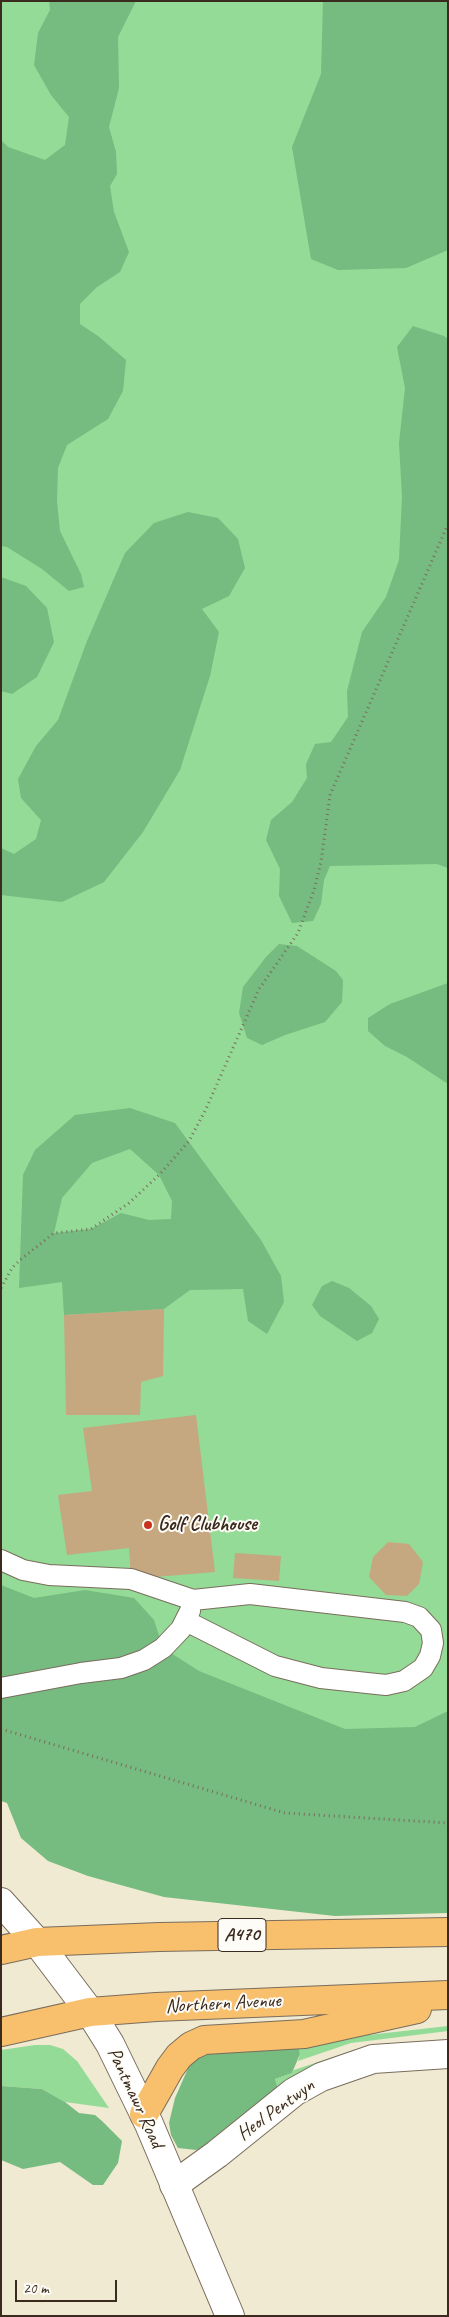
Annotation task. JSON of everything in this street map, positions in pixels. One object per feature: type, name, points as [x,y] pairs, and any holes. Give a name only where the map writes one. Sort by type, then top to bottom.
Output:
[{"type":"highway","name":"A470","points":[[1,1950],[37,1942],[168,1937],[448,1932]]},
{"type":"highway","name":"Northern Avenue","points":[[1,2032],[90,2012],[156,2007],[448,1995]]},
{"type":"highway","points":[[144,2114],[170,2068],[179,2056],[191,2046],[204,2040],[304,2034],[448,2002]]},
{"type":"street","name":"Pantmawr Road","points":[[1,1902],[37,1942],[90,2012],[122,2065],[230,2316]]},
{"type":"street","name":"Heol Pentwyn","points":[[174,2184],[217,2154],[294,2092],[321,2077],[373,2059],[448,2054]]},
{"type":"lane","points":[[1,1560],[24,1570],[49,1576],[131,1579],[194,1600],[250,1594],[405,1612],[419,1617],[431,1630],[433,1644],[430,1656],[423,1668],[404,1681],[386,1685],[322,1678],[275,1666],[186,1621]]},
{"type":"lane","points":[[1,1688],[81,1673],[121,1668],[144,1660],[163,1648],[186,1621],[194,1600]]},
{"type":"path","points":[[1,1288],[12,1268],[54,1233],[91,1229],[129,1203],[159,1175],[189,1141],[206,1109],[259,989],[298,933],[314,890],[330,795],[448,524]]},
{"type":"path","points":[[1,1729],[285,1813],[448,1823]]},
{"type":"green space","points":[[1,1],[448,1],[448,1860],[1,1737]]},
{"type":"green space","points":[[49,1],[136,1],[118,37],[119,88],[109,127],[116,152],[117,174],[110,186],[114,212],[129,252],[120,272],[97,287],[80,304],[80,324],[98,336],[126,360],[123,391],[108,419],[67,445],[58,468],[57,501],[60,531],[81,574],[84,587],[69,591],[42,569],[7,547],[1,546],[1,140],[8,147],[45,160],[65,145],[69,117],[51,95],[34,65],[38,33],[50,10]]},
{"type":"green space","points":[[323,1],[448,1],[448,250],[406,268],[338,270],[311,259],[292,147],[321,74]]},
{"type":"green space","points":[[413,326],[448,339],[448,868],[437,864],[330,866],[324,880],[321,904],[313,921],[292,923],[279,896],[280,869],[266,840],[271,820],[292,802],[307,778],[306,764],[315,744],[331,742],[348,717],[347,691],[362,632],[386,597],[399,560],[402,497],[399,443],[405,388],[397,347]]},
{"type":"green space","points":[[188,512],[218,518],[238,539],[245,568],[229,596],[202,609],[219,632],[210,676],[180,770],[143,832],[104,882],[62,902],[1,895],[1,848],[14,854],[36,839],[41,820],[21,798],[18,779],[36,746],[58,720],[87,641],[125,553],[154,523]]},
{"type":"green space","points":[[1,577],[26,586],[47,608],[54,642],[37,677],[12,694],[1,691]]},
{"type":"green space","points":[[279,944],[297,946],[336,971],[343,980],[342,1002],[325,1022],[285,1035],[262,1045],[247,1038],[239,1013],[243,987],[266,957]]},
{"type":"green space","points":[[448,983],[448,1084],[407,1057],[385,1046],[368,1031],[368,1018],[390,1004]]},
{"type":"green space","points":[[130,1108],[175,1123],[261,1240],[281,1276],[284,1302],[267,1334],[248,1321],[243,1289],[190,1290],[164,1309],[64,1315],[62,1282],[19,1288],[23,1175],[35,1150],[75,1115]],"holes":[[[130,1149],[159,1175],[172,1201],[171,1219],[149,1220],[121,1213],[91,1229],[54,1233],[62,1198],[92,1163]]]},
{"type":"green space","points":[[332,1281],[349,1288],[371,1306],[379,1319],[372,1333],[357,1341],[320,1316],[312,1305],[322,1286]]},
{"type":"green space","points":[[1,1585],[34,1598],[85,1590],[134,1598],[154,1620],[163,1648],[199,1671],[345,1729],[415,1727],[448,1711],[448,1913],[335,1916],[164,1897],[88,1876],[48,1861],[21,1838],[7,1803],[1,1801]]},
{"type":"green space","points":[[448,2026],[448,2031],[351,2043],[298,2061],[300,2054],[297,2043]]},
{"type":"green space","points":[[296,2038],[300,2054],[292,2073],[275,2079],[280,2094],[249,2120],[237,2119],[212,2145],[196,2150],[178,2148],[171,2135],[169,2123],[175,2098],[193,2057],[213,2043]]},
{"type":"green space","points":[[35,2045],[50,2045],[63,2049],[77,2061],[109,2108],[65,2102],[42,2089],[1,2086],[1,2050]]},
{"type":"green space","points":[[357,2049],[358,2051],[279,2090],[275,2079],[292,2073],[294,2070]]},
{"type":"green space","points":[[1,2086],[42,2089],[65,2102],[79,2113],[95,2115],[102,2121],[122,2141],[118,2163],[103,2185],[93,2185],[60,2162],[23,2169],[1,2160]]},
{"type":"building","points":[[164,1309],[163,1376],[141,1382],[140,1415],[66,1415],[64,1315]]},
{"type":"building","points":[[196,1415],[215,1572],[131,1579],[129,1548],[67,1555],[58,1495],[92,1491],[83,1428]]},
{"type":"building","points":[[388,1542],[409,1544],[423,1562],[419,1584],[407,1596],[386,1595],[369,1577],[373,1557]]},
{"type":"building","points":[[235,1553],[281,1556],[279,1581],[233,1578]]},
{"type":"place","name":"Golf Clubhouse","points":[[148,1525]]}]
